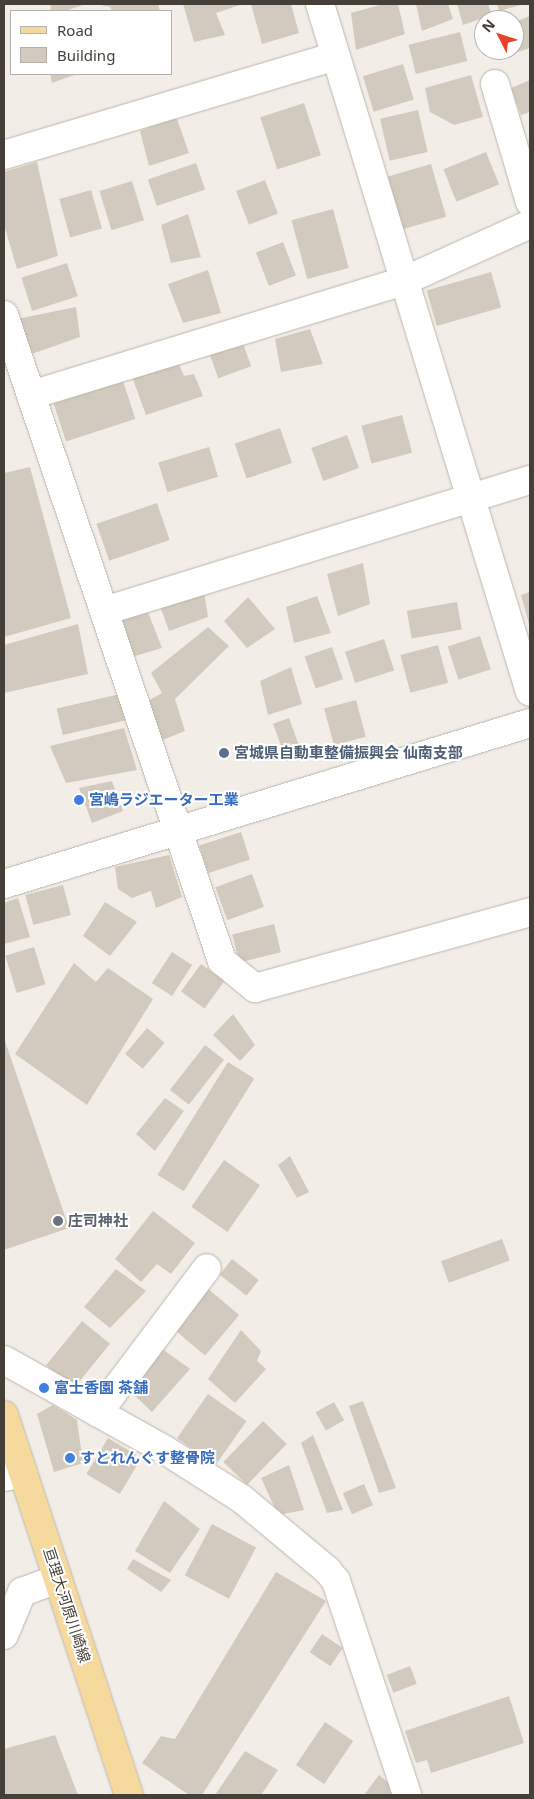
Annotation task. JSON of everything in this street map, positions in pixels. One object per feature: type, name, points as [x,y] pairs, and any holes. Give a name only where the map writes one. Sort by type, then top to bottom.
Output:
[{"type":"main road","name":"亘理大河原川崎線","points":[[4,1415],[13,1475],[58,1579],[129,1795]]},
{"type":"street","points":[[320,4],[530,692]]},
{"type":"street","points":[[4,155],[336,56]]},
{"type":"street","points":[[495,84],[530,202]]},
{"type":"street","points":[[31,395],[404,281],[530,224]]},
{"type":"street","points":[[4,315],[222,961],[255,988],[530,912]]},
{"type":"street","points":[[104,611],[530,480]]},
{"type":"street","points":[[4,884],[179,832],[530,722]]},
{"type":"street","points":[[98,1413],[207,1268]]},
{"type":"street","points":[[4,1360],[165,1450],[242,1499],[328,1571],[336,1581],[407,1795]]},
{"type":"street","points":[[4,1635],[22,1592],[58,1579]]},
{"type":"building","points":[[50,4],[86,4],[68,10],[51,10]]},
{"type":"building","points":[[96,4],[158,4],[160,10],[112,10],[110,7]]},
{"type":"building","points":[[183,4],[243,4],[216,13],[225,35],[194,42]]},
{"type":"building","points":[[251,4],[291,4],[299,33],[262,44]]},
{"type":"building","points":[[383,4],[398,4],[405,34],[356,50],[351,13]]},
{"type":"building","points":[[416,4],[448,4],[453,19],[422,31]]},
{"type":"building","points":[[457,4],[488,4],[490,10],[474,10],[474,21],[463,25]]},
{"type":"building","points":[[497,4],[524,4],[503,10],[499,10]]},
{"type":"building","points":[[530,16],[530,48],[524,50],[524,18]]},
{"type":"building","points":[[460,32],[467,61],[416,74],[409,45]]},
{"type":"building","points":[[403,64],[414,99],[374,112],[363,76]]},
{"type":"building","points":[[50,75],[74,75],[52,83]]},
{"type":"building","points":[[471,75],[483,117],[454,125],[430,112],[425,88]]},
{"type":"building","points":[[530,80],[530,112],[521,115],[511,88]]},
{"type":"building","points":[[304,103],[321,155],[277,170],[260,117]]},
{"type":"building","points":[[418,110],[428,152],[390,161],[380,119]]},
{"type":"building","points":[[176,116],[189,153],[149,166],[140,131]]},
{"type":"building","points":[[486,152],[499,184],[456,202],[443,169]]},
{"type":"building","points":[[37,162],[58,256],[17,269],[4,225],[4,172]]},
{"type":"building","points":[[196,163],[205,189],[157,206],[148,180]]},
{"type":"building","points":[[431,164],[446,217],[403,229],[388,176]]},
{"type":"building","points":[[265,180],[278,214],[249,225],[236,191]]},
{"type":"building","points":[[132,181],[144,220],[111,230],[99,191]]},
{"type":"building","points":[[91,190],[102,228],[70,238],[59,199]]},
{"type":"building","points":[[333,209],[349,268],[307,279],[291,220]]},
{"type":"building","points":[[188,214],[201,257],[171,263],[161,225]]},
{"type":"building","points":[[283,242],[296,276],[269,286],[256,252]]},
{"type":"building","points":[[67,263],[78,296],[32,311],[21,278]]},
{"type":"building","points":[[208,270],[221,313],[183,323],[168,284]]},
{"type":"building","points":[[491,272],[501,308],[437,326],[427,290]]},
{"type":"building","points":[[76,307],[80,337],[26,356],[17,319]]},
{"type":"building","points":[[310,329],[323,364],[281,372],[275,339]]},
{"type":"building","points":[[241,338],[251,366],[218,378],[208,350]]},
{"type":"building","points":[[178,362],[184,376],[194,374],[203,396],[146,415],[131,374]]},
{"type":"building","points":[[123,381],[135,419],[66,442],[54,404]]},
{"type":"building","points":[[402,415],[412,453],[372,464],[361,426]]},
{"type":"building","points":[[280,428],[292,463],[247,479],[235,444]]},
{"type":"building","points":[[347,435],[359,468],[323,481],[311,448]]},
{"type":"building","points":[[209,447],[218,477],[167,492],[158,462]]},
{"type":"building","points":[[30,467],[71,618],[4,637],[4,473]]},
{"type":"building","points":[[157,503],[170,540],[109,561],[96,524]]},
{"type":"building","points":[[363,563],[370,604],[338,616],[327,574]]},
{"type":"building","points":[[204,590],[208,617],[169,631],[159,603]]},
{"type":"building","points":[[530,592],[530,628],[521,595]]},
{"type":"building","points":[[317,596],[331,633],[294,643],[286,607]]},
{"type":"building","points":[[248,597],[275,629],[247,648],[224,621]]},
{"type":"building","points":[[457,602],[462,630],[412,638],[407,611]]},
{"type":"building","points":[[146,607],[162,648],[132,657],[119,620]]},
{"type":"building","points":[[78,624],[88,674],[4,693],[4,645]]},
{"type":"building","points":[[208,627],[229,646],[175,699],[185,731],[158,742],[148,701],[162,693],[151,673]]},
{"type":"building","points":[[480,636],[491,669],[458,680],[448,647]]},
{"type":"building","points":[[384,639],[394,670],[355,683],[345,652]]},
{"type":"building","points":[[438,645],[448,683],[410,693],[400,655]]},
{"type":"building","points":[[332,647],[343,679],[316,689],[305,656]]},
{"type":"building","points":[[291,667],[302,704],[268,715],[260,681]]},
{"type":"building","points":[[120,694],[126,720],[63,735],[57,709]]},
{"type":"building","points":[[356,700],[366,737],[334,745],[324,709]]},
{"type":"building","points":[[289,718],[303,756],[287,761],[273,724]]},
{"type":"building","points":[[124,728],[137,770],[66,783],[50,746]]},
{"type":"building","points":[[112,781],[123,811],[92,823],[79,788]]},
{"type":"building","points":[[241,832],[250,860],[208,873],[199,846]]},
{"type":"building","points":[[169,855],[182,897],[156,908],[151,891],[132,898],[118,889],[115,867]]},
{"type":"building","points":[[252,874],[264,907],[227,920],[215,887]]},
{"type":"building","points":[[63,885],[71,915],[33,925],[25,895]]},
{"type":"building","points":[[18,898],[30,937],[4,944],[4,903]]},
{"type":"building","points":[[105,902],[137,922],[110,956],[83,936]]},
{"type":"building","points":[[274,924],[281,952],[239,963],[232,934]]},
{"type":"building","points":[[34,947],[45,984],[17,993],[5,956]]},
{"type":"building","points":[[172,952],[192,965],[172,996],[152,983]]},
{"type":"building","points":[[74,963],[96,982],[108,968],[153,999],[87,1105],[15,1054]]},
{"type":"building","points":[[201,964],[224,981],[204,1009],[181,992]]},
{"type":"building","points":[[233,1014],[255,1045],[240,1061],[213,1035]]},
{"type":"building","points":[[147,1028],[165,1043],[143,1069],[125,1054]]},
{"type":"building","points":[[4,1038],[69,1228],[4,1250]]},
{"type":"building","points":[[205,1045],[224,1060],[189,1105],[170,1090]]},
{"type":"building","points":[[228,1062],[254,1078],[184,1191],[158,1175]]},
{"type":"building","points":[[165,1098],[184,1111],[155,1151],[136,1134]]},
{"type":"building","points":[[290,1156],[309,1192],[297,1198],[278,1165]]},
{"type":"building","points":[[224,1160],[260,1185],[227,1232],[191,1207]]},
{"type":"building","points":[[153,1211],[195,1243],[171,1274],[157,1264],[141,1282],[115,1259]]},
{"type":"building","points":[[502,1239],[510,1261],[449,1283],[441,1261]]},
{"type":"building","points":[[232,1259],[259,1280],[246,1296],[220,1275]]},
{"type":"building","points":[[116,1269],[146,1291],[110,1328],[84,1307]]},
{"type":"building","points":[[207,1288],[239,1315],[205,1356],[173,1329]]},
{"type":"building","points":[[82,1321],[110,1344],[74,1388],[46,1365]]},
{"type":"building","points":[[241,1330],[261,1351],[257,1361],[266,1369],[235,1403],[208,1379]]},
{"type":"building","points":[[161,1348],[190,1369],[152,1412],[130,1391]]},
{"type":"building","points":[[208,1394],[247,1421],[216,1465],[177,1438]]},
{"type":"building","points":[[363,1401],[396,1488],[379,1493],[349,1406]]},
{"type":"building","points":[[334,1402],[344,1420],[326,1431],[316,1412]]},
{"type":"building","points":[[53,1405],[77,1420],[83,1463],[54,1472],[37,1414]]},
{"type":"building","points":[[263,1421],[287,1444],[247,1485],[223,1462]]},
{"type":"building","points":[[313,1435],[343,1510],[327,1513],[301,1443]]},
{"type":"building","points":[[108,1438],[141,1458],[120,1494],[86,1474]]},
{"type":"building","points":[[289,1465],[304,1510],[278,1515],[261,1478]]},
{"type":"building","points":[[364,1484],[373,1505],[352,1514],[343,1493]]},
{"type":"building","points":[[164,1501],[200,1529],[170,1573],[135,1551]]},
{"type":"building","points":[[212,1524],[256,1547],[229,1599],[185,1575]]},
{"type":"building","points":[[133,1559],[171,1580],[161,1592],[127,1569]]},
{"type":"building","points":[[276,1572],[326,1601],[202,1795],[189,1795],[142,1763],[161,1736],[175,1739]]},
{"type":"building","points":[[322,1634],[343,1648],[330,1666],[310,1652]]},
{"type":"building","points":[[410,1666],[417,1684],[393,1693],[387,1675]]},
{"type":"building","points":[[509,1696],[524,1743],[431,1773],[427,1760],[416,1763],[405,1731]]},
{"type":"building","points":[[325,1722],[353,1741],[324,1784],[296,1765]]},
{"type":"building","points":[[55,1735],[78,1795],[4,1795],[4,1749]]},
{"type":"building","points":[[245,1751],[278,1770],[261,1795],[215,1795]]},
{"type":"building","points":[[379,1775],[395,1788],[390,1795],[364,1795]]},
{"type":"place","name":"宮城県自動車整備振興会 仙南支部","points":[[224,753]]},
{"type":"place","name":"宮嶋ラジエーター工業","points":[[79,800]]},
{"type":"place","name":"庄司神社","points":[[58,1221]]},
{"type":"place","name":"富士香園 茶舗","points":[[44,1388]]},
{"type":"place","name":"すとれんぐす整骨院","points":[[70,1458]]}]
